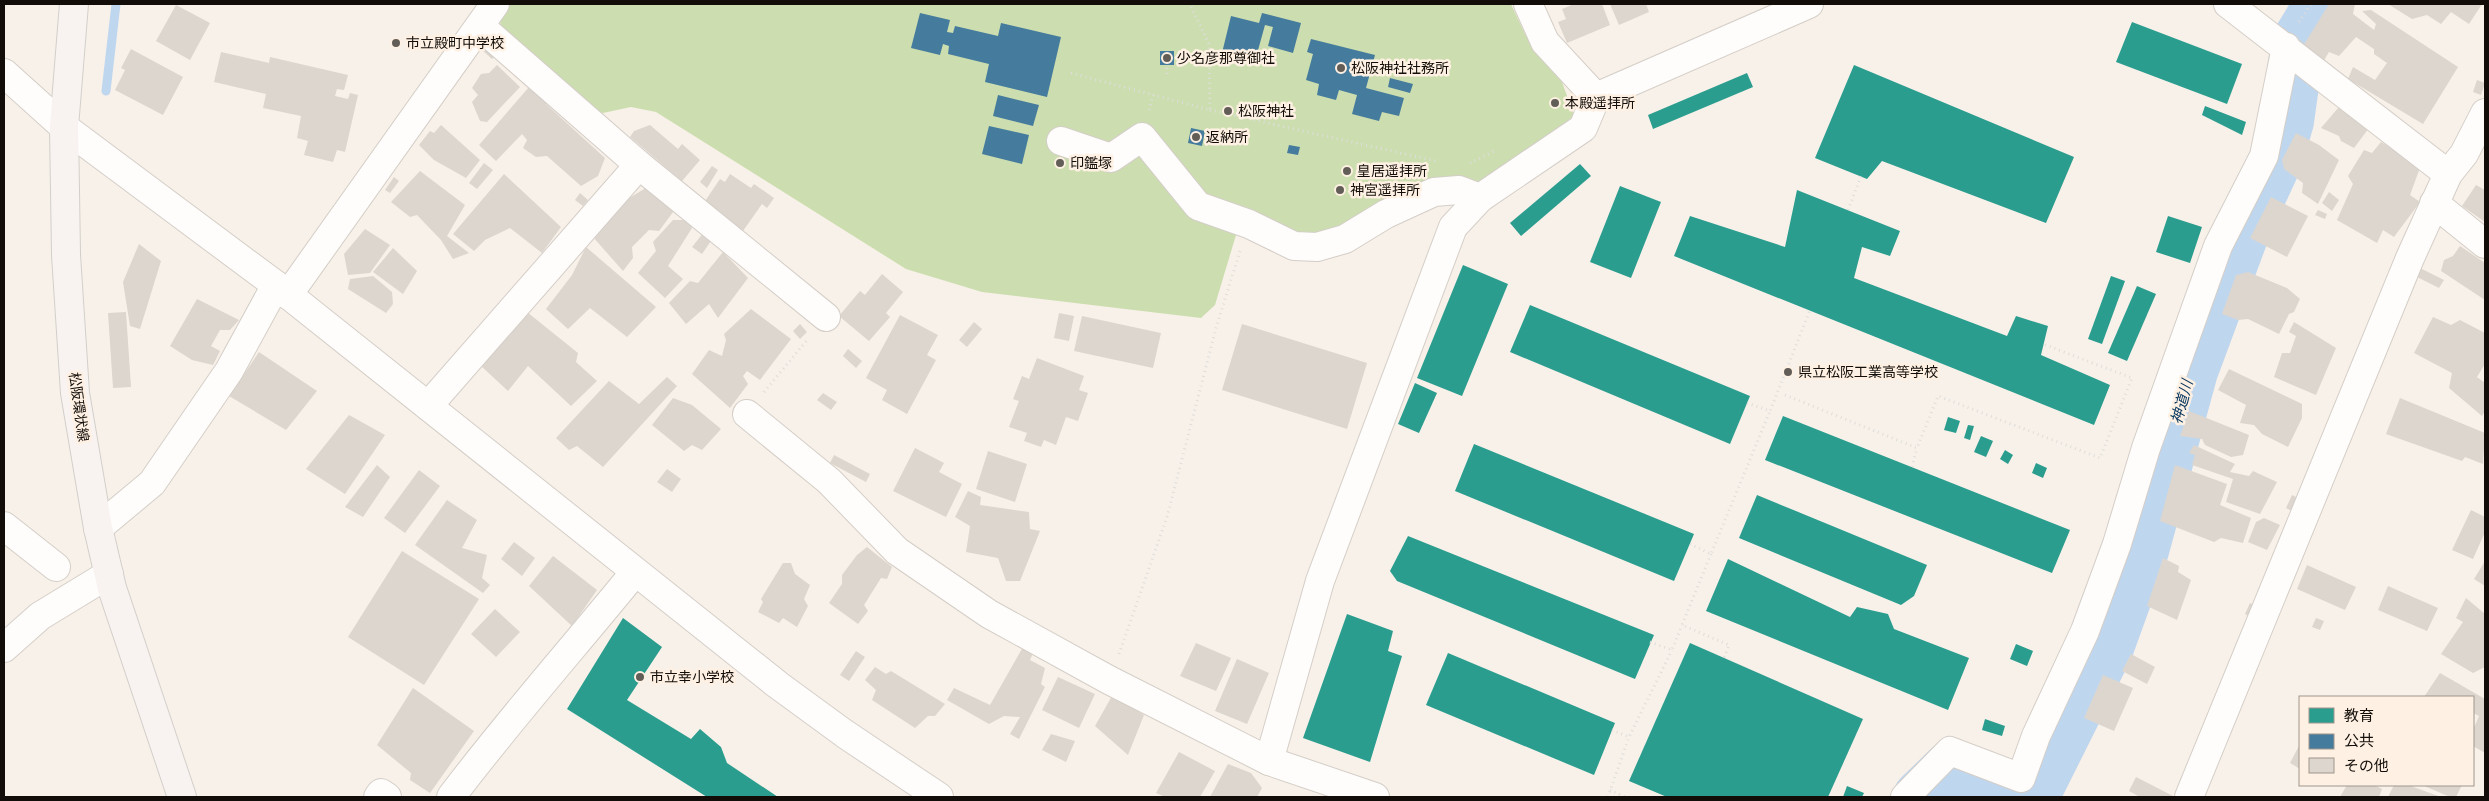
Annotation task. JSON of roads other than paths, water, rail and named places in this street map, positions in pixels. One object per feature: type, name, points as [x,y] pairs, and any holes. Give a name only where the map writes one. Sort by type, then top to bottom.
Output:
[{"type":"main road","name":"松阪環状線","points":[[74,4],[64,127],[66,255],[75,392],[98,528],[109,574],[182,797]]},
{"type":"street","points":[[98,528],[152,483],[282,290],[496,4]]},
{"type":"street","points":[[1528,4],[1545,42],[1596,97]]},
{"type":"street","points":[[1269,761],[1320,581],[1452,227],[1480,198],[1584,128],[1596,97],[1809,4]]},
{"type":"street","points":[[2228,4],[2448,174]]},
{"type":"street","points":[[480,26],[639,165],[826,317]]},
{"type":"street","points":[[1905,797],[1950,751],[2020,778],[2036,736],[2085,631],[2117,544],[2146,448],[2218,246],[2264,156],[2292,52]]},
{"type":"street","points":[[4,73],[64,127],[282,290],[635,572],[844,734],[918,785],[939,797]]},
{"type":"street","points":[[2190,797],[2434,203],[2448,174],[2464,154],[2485,113]]},
{"type":"street","points":[[1061,141],[1111,158],[1142,138],[1198,206],[1249,224],[1294,246],[1317,247],[1345,239],[1386,214],[1434,192],[1459,190],[1480,198]]},
{"type":"street","points":[[428,406],[639,165]]},
{"type":"street","points":[[2434,203],[2485,244]]},
{"type":"street","points":[[747,414],[829,481],[897,551],[989,614],[1109,680],[1269,761],[1374,797]]},
{"type":"street","points":[[4,526],[56,567]]},
{"type":"street","points":[[451,797],[496,738],[548,679],[635,572]]},
{"type":"street","points":[[4,648],[40,616],[109,574]]},
{"type":"street","points":[[378,797],[381,793],[387,797]]},
{"type":"waterway","points":[[106,91],[116,4]]},
{"type":"waterway","name":"神道川","points":[[2032,797],[2107,647],[2142,550],[2191,371],[2243,231],[2276,159],[2287,121],[2298,42],[2321,4]]},
{"type":"waterway","name":"神道川","points":[[1920,797],[1950,768],[2022,797]]},
{"type":"place","name":"市立殿町中学校","points":[[396,43]]},
{"type":"place","name":"少名彦那尊御社","points":[[1167,58]]},
{"type":"place","name":"松阪神社社務所","points":[[1341,68]]},
{"type":"place","name":"本殿遥拝所","points":[[1555,103]]},
{"type":"place","name":"松阪神社","points":[[1228,111]]},
{"type":"place","name":"返納所","points":[[1196,137]]},
{"type":"place","name":"印鑑塚","points":[[1060,163]]},
{"type":"place","name":"皇居遥拝所","points":[[1347,171]]},
{"type":"place","name":"神宮遥拝所","points":[[1340,190]]},
{"type":"place","name":"県立松阪工業高等学校","points":[[1788,372]]},
{"type":"place","name":"市立幸小学校","points":[[640,677]]}]
